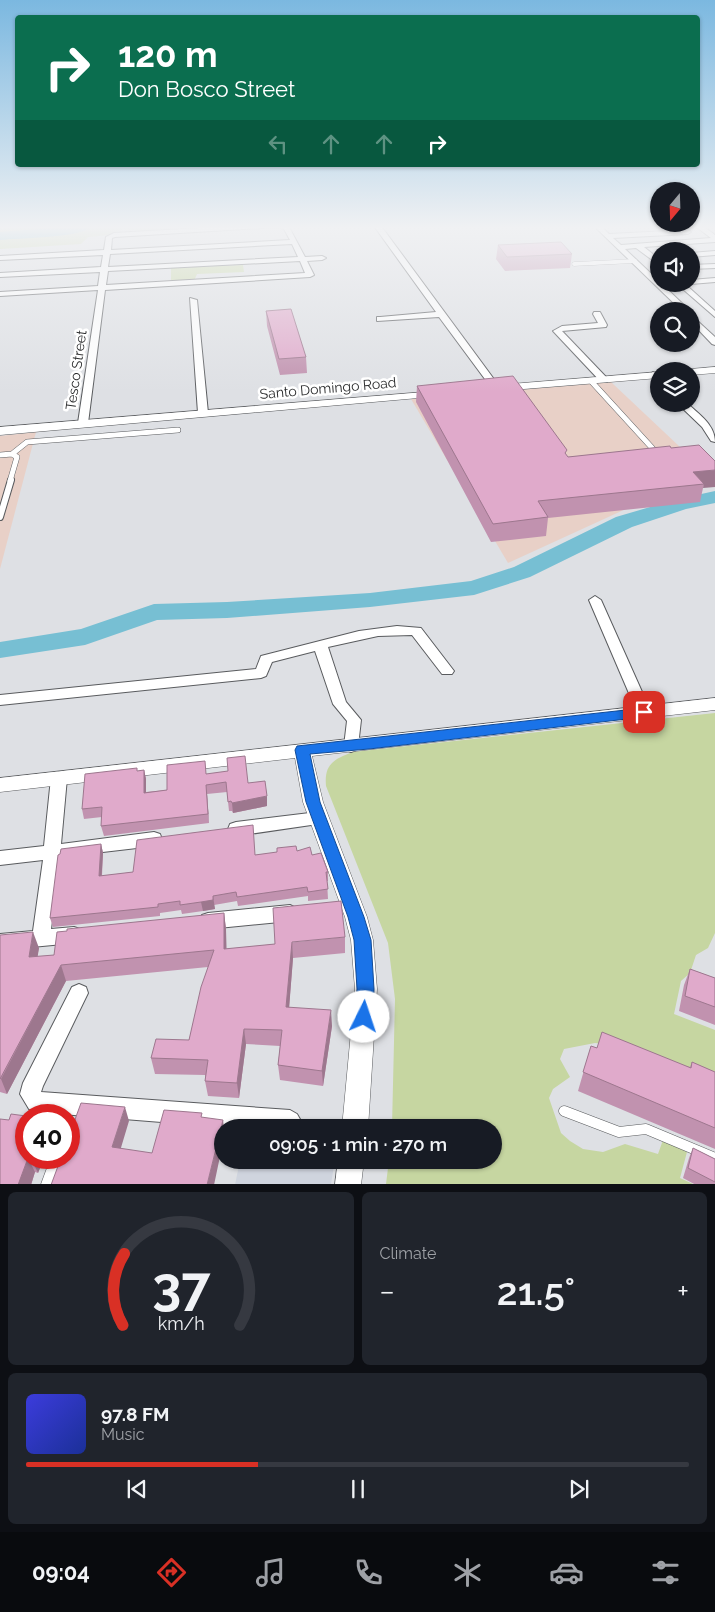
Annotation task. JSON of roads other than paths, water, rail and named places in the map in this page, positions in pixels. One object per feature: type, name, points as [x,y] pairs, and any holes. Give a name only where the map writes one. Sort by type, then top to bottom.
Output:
[{"type":"street","name":"Tesco Street","points":[[83,423],[102,281]]},
{"type":"street","points":[[0,294],[217,281]]},
{"type":"street","points":[[417,281],[491,388],[650,377]]},
{"type":"street","points":[[667,292],[677,302]]},
{"type":"street","points":[[693,292],[715,315]]},
{"type":"street","points":[[193,300],[203,413]]},
{"type":"street","points":[[704,304],[715,304]]},
{"type":"street","points":[[380,318],[441,314]]},
{"type":"street","points":[[597,314],[603,324],[562,328],[557,331],[604,380]]},
{"type":"street","points":[[700,326],[715,342]]},
{"type":"street","points":[[700,371],[715,370]]},
{"type":"street","name":"Santo Domingo Road","points":[[0,431],[447,393]]},
{"type":"street","points":[[692,412],[715,439]]},
{"type":"street","points":[[594,600],[644,712]]},
{"type":"street","points":[[0,700],[261,673],[266,659],[320,644],[393,630],[416,631],[447,671]]},
{"type":"street","points":[[320,644],[340,704],[354,720],[351,746]]},
{"type":"street","points":[[0,785],[715,704]]},
{"type":"street","points":[[302,750],[308,780],[342,908],[362,940],[366,989],[349,1119]]},
{"type":"street","points":[[40,938],[52,851],[59,778]]},
{"type":"street","points":[[217,831],[318,818]]},
{"type":"street","points":[[0,858],[168,837]]},
{"type":"street","points":[[186,924],[303,912]]},
{"type":"street","points":[[0,942],[89,933]]},
{"type":"street","points":[[79,993],[33,1082],[30,1094],[36,1102],[266,1119]]},
{"type":"street","points":[[348,1184],[350,1169]]},
{"type":"lane","points":[[591,381],[654,450],[656,454],[653,458]]},
{"type":"lane","points":[[0,455],[12,454],[27,442],[178,430]]},
{"type":"lane","points":[[0,517],[17,457],[12,454]]},
{"type":"lane","points":[[564,1111],[619,1132],[646,1129],[715,1158]]},
{"type":"lane","points":[[46,1184],[52,1169]]},
{"type":"waterway","points":[[0,650],[85,637],[154,612],[227,610],[370,600],[474,588],[522,572],[624,522],[681,504],[715,497]]}]
